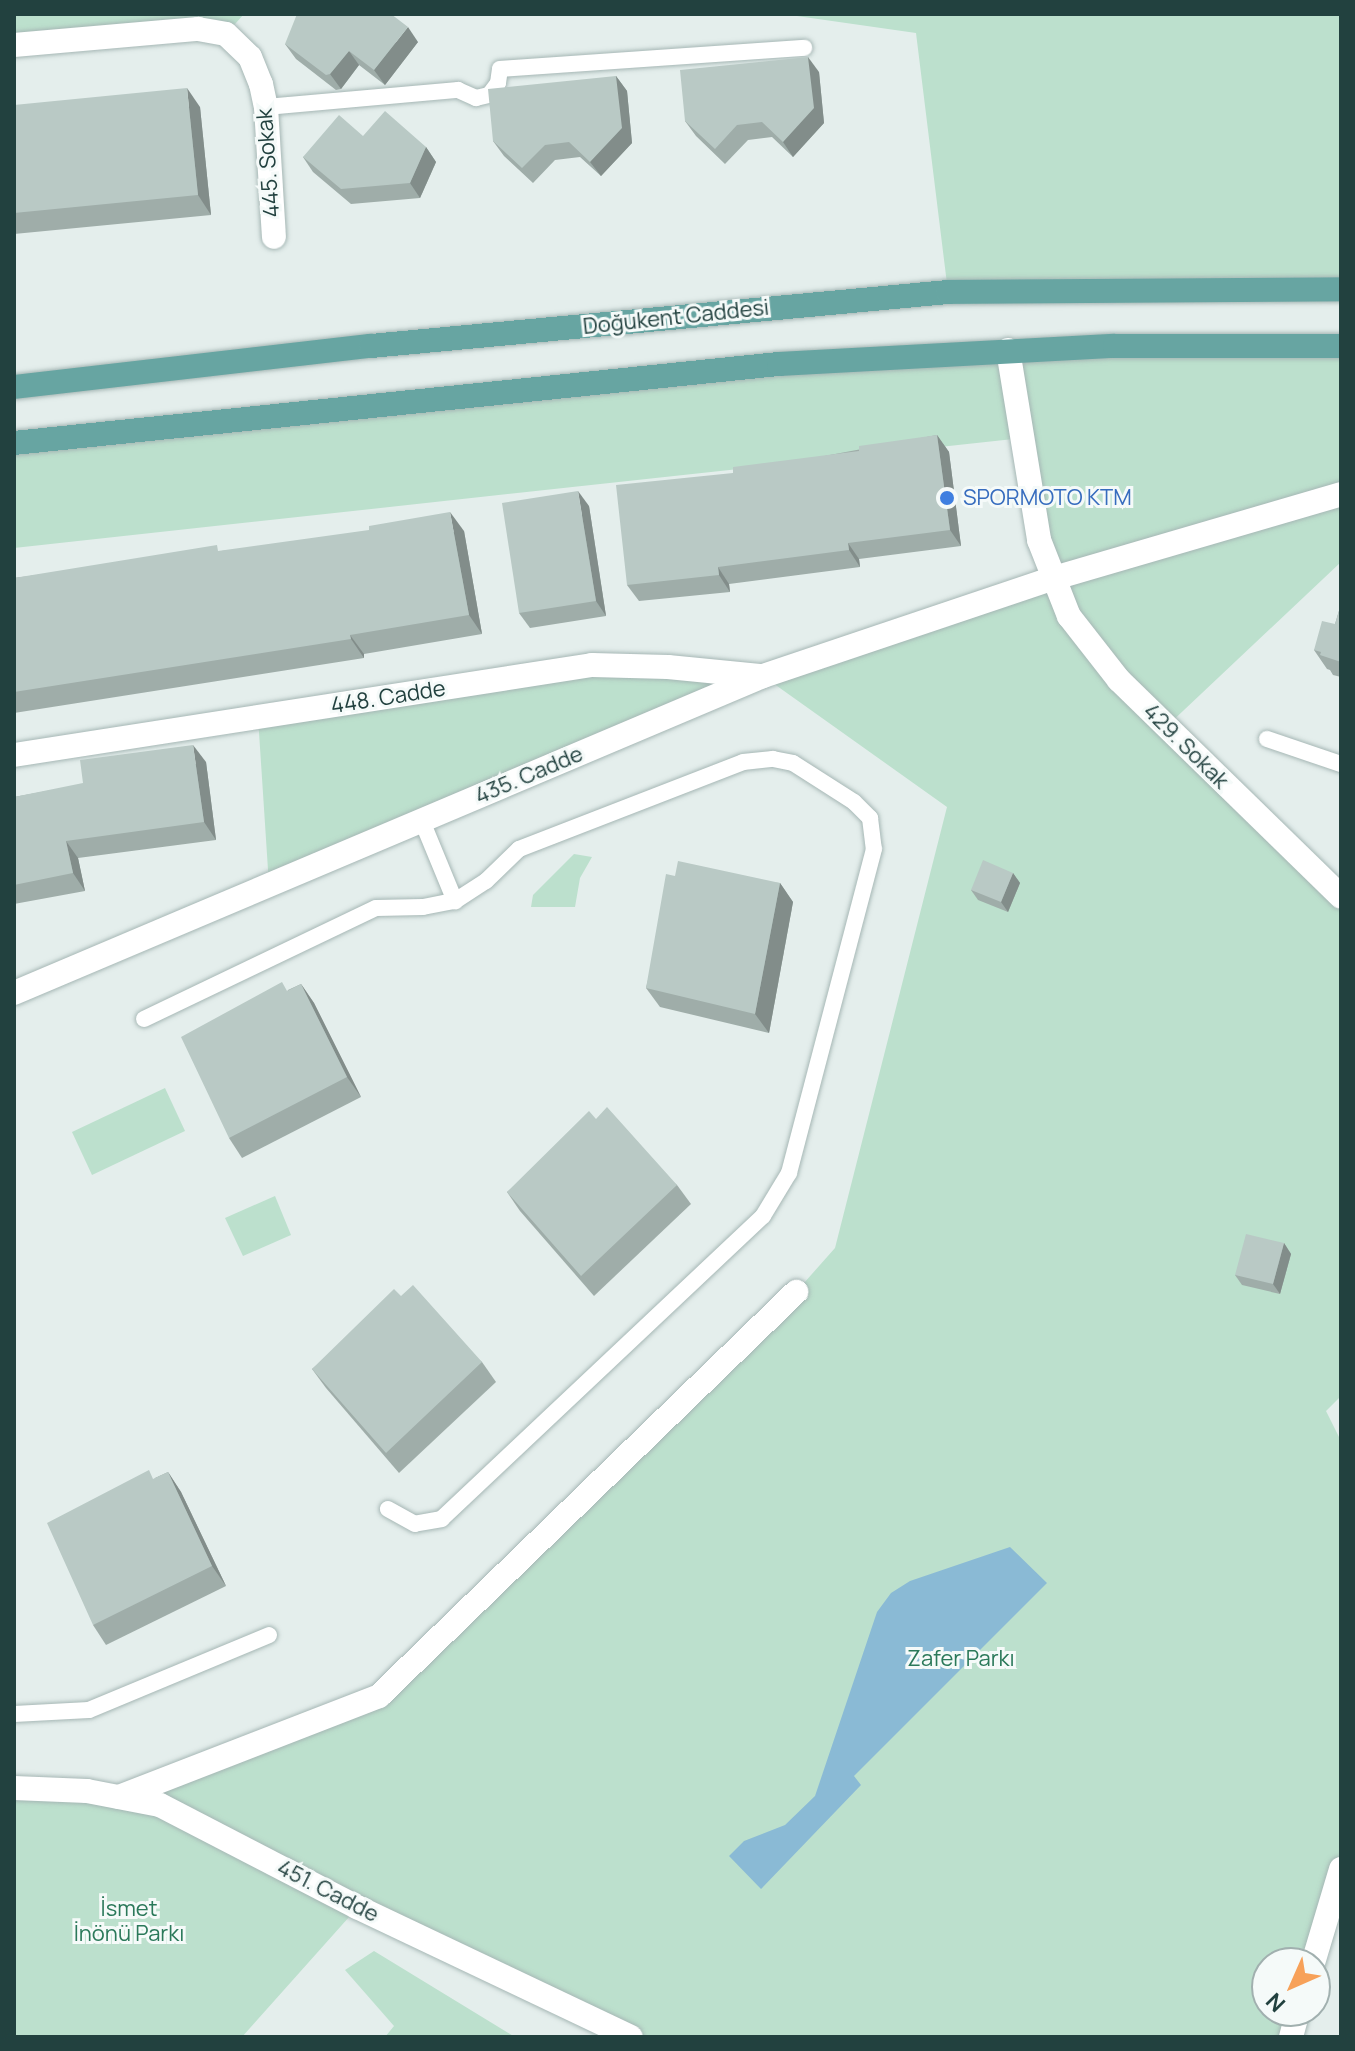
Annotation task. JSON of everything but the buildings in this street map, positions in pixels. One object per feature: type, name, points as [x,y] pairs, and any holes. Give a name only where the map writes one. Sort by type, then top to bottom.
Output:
[{"type":"main road","name":"Doğukent Caddesi","points":[[14,387],[324,351],[948,292],[1341,289]]},
{"type":"main road","points":[[14,443],[779,364],[1115,346],[1341,346]]},
{"type":"street","name":"445. Sokak","points":[[14,45],[198,29],[226,34],[250,57],[266,107],[274,237]]},
{"type":"street","name":"429. Sokak","points":[[1008,350],[1034,514],[1051,579],[1080,633],[1119,680],[1341,897]]},
{"type":"street","name":"435. Cadde","points":[[14,993],[763,676],[1051,579],[1341,494]]},
{"type":"street","name":"448. Cadde","points":[[14,755],[592,665],[668,667],[763,676]]},
{"type":"street","points":[[119,1797],[379,1696],[796,1292]]},
{"type":"street","name":"451. Cadde","points":[[14,1788],[87,1791],[160,1805],[357,1907],[631,2037]]},
{"type":"street","points":[[1318,1947],[1341,1869]]},
{"type":"lane","points":[[266,107],[458,90],[476,98],[489,95],[498,83],[500,69],[804,48]]},
{"type":"lane","points":[[1267,739],[1341,764]]},
{"type":"lane","points":[[144,1019],[376,908],[423,907],[455,901],[486,881],[519,849],[743,762],[773,759],[793,763],[854,802],[870,818],[874,849],[789,1173],[763,1216],[442,1519],[415,1524],[388,1509]]},
{"type":"lane","points":[[422,821],[455,901]]},
{"type":"lane","points":[[14,1714],[89,1710],[269,1635]]},
{"type":"green space","points":[[14,14],[244,14],[226,34],[14,45]]},
{"type":"green space","points":[[783,14],[1341,14],[1341,289],[948,292],[916,33]]},
{"type":"green space","name":"Zafer Parkı","points":[[1341,348],[1341,562],[1166,727],[1341,897],[1341,1396],[1326,1411],[1341,1441],[1341,1869],[1318,1947],[1251,1947],[1251,2027],[1293,2027],[1290,2037],[631,2037],[358,1907],[242,2037],[14,2037],[14,1788],[119,1797],[379,1696],[796,1292],[835,1248],[947,807],[763,676],[1051,579],[1022,438],[14,548],[14,443],[1008,350]]},
{"type":"green space","points":[[592,665],[763,676],[269,885],[258,717]]},
{"type":"green space","points":[[574,854],[592,857],[580,878],[575,907],[531,907],[533,895]]},
{"type":"green space","points":[[165,1088],[185,1131],[92,1175],[72,1132]]},
{"type":"green space","points":[[275,1196],[291,1235],[243,1256],[225,1218]]},
{"type":"green space","points":[[374,1951],[515,2037],[385,2037],[394,2026],[345,1970]]},
{"type":"water","points":[[1010,1547],[1047,1583],[854,1776],[861,1785],[761,1889],[729,1856],[744,1841],[785,1825],[815,1796],[877,1612],[891,1593],[910,1581]]},
{"type":"place","name":"SPORMOTO KTM","points":[[947,498]]},
{"type":"park label","name":"İsmet İnönü Parkı","points":[[129,1920]]}]
